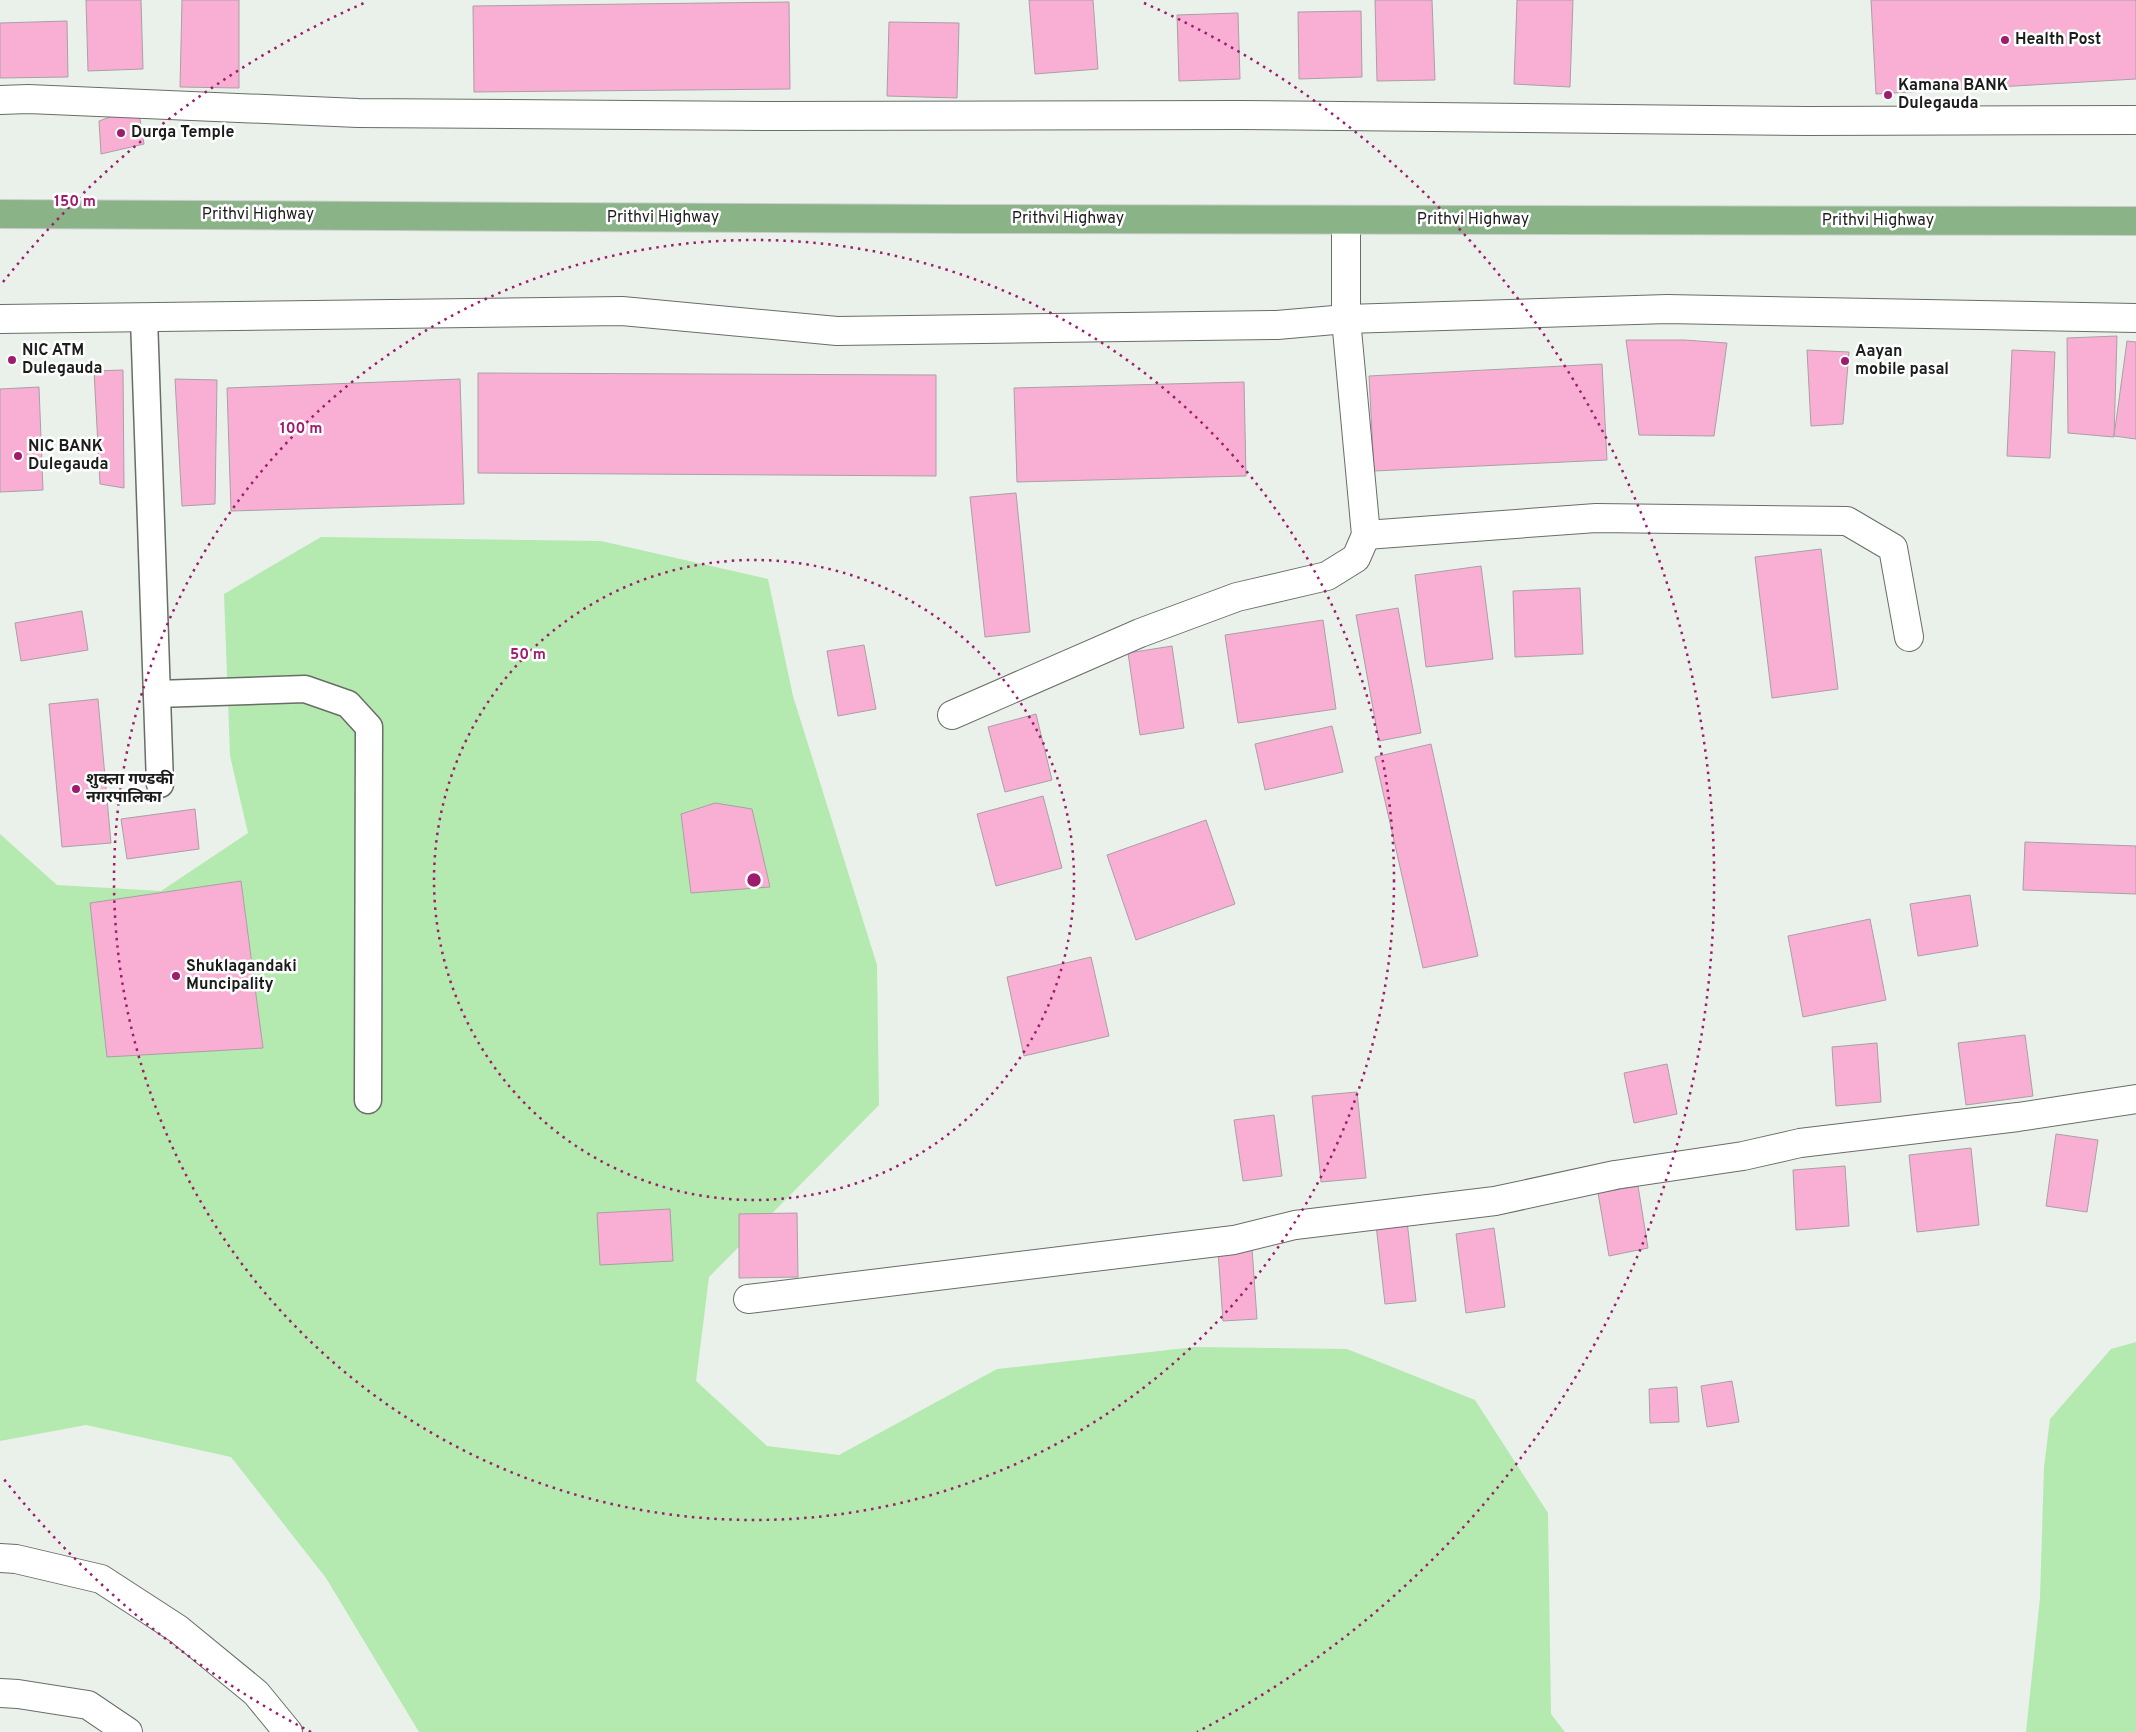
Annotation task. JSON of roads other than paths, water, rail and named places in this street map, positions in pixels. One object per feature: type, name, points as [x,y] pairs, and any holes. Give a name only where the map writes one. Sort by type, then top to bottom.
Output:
[{"type":"highway","name":"Prithvi Highway","points":[[0,214],[1346,220],[2136,221]]},
{"type":"street","points":[[0,100],[28,99],[367,113],[768,116],[1240,115],[1808,121],[2136,120]]},
{"type":"street","points":[[952,715],[1149,630],[1237,597],[1327,576],[1356,558],[1366,535],[1346,319],[1346,220]]},
{"type":"street","points":[[0,319],[622,312],[837,331],[1277,325],[1346,319],[1667,309],[2136,318]]},
{"type":"street","points":[[1366,535],[1596,518],[1847,521],[1893,548],[1909,637]]},
{"type":"street","points":[[748,1299],[1234,1240],[1295,1225],[1495,1200],[1615,1175],[1734,1157],[1800,1143],[2018,1117],[2136,1100]]},
{"type":"street","points":[[0,1558],[16,1559],[100,1579],[178,1629],[256,1692],[288,1732]]},
{"type":"street","points":[[0,1693],[18,1694],[88,1706],[128,1732]]},
{"type":"lane","points":[[144,318],[160,784]]},
{"type":"lane","points":[[157,694],[305,689],[348,704],[369,727],[368,1100]]},
{"type":"place","name":"Health Post","points":[[2005,40]]},
{"type":"place","name":"Kamana BANK Dulegauda","points":[[1888,95]]},
{"type":"place","name":"Durga Temple","points":[[121,133]]},
{"type":"place","name":"NIC ATM Dulegauda","points":[[12,360]]},
{"type":"place","name":"Aayan mobile pasal","points":[[1845,361]]},
{"type":"place","name":"NIC BANK Dulegauda","points":[[18,456]]},
{"type":"place","name":"शुक्ला गण्डकी नगरपालिका","points":[[76,789]]},
{"type":"place","name":"Shuklagandaki Muncipality","points":[[176,976]]}]
